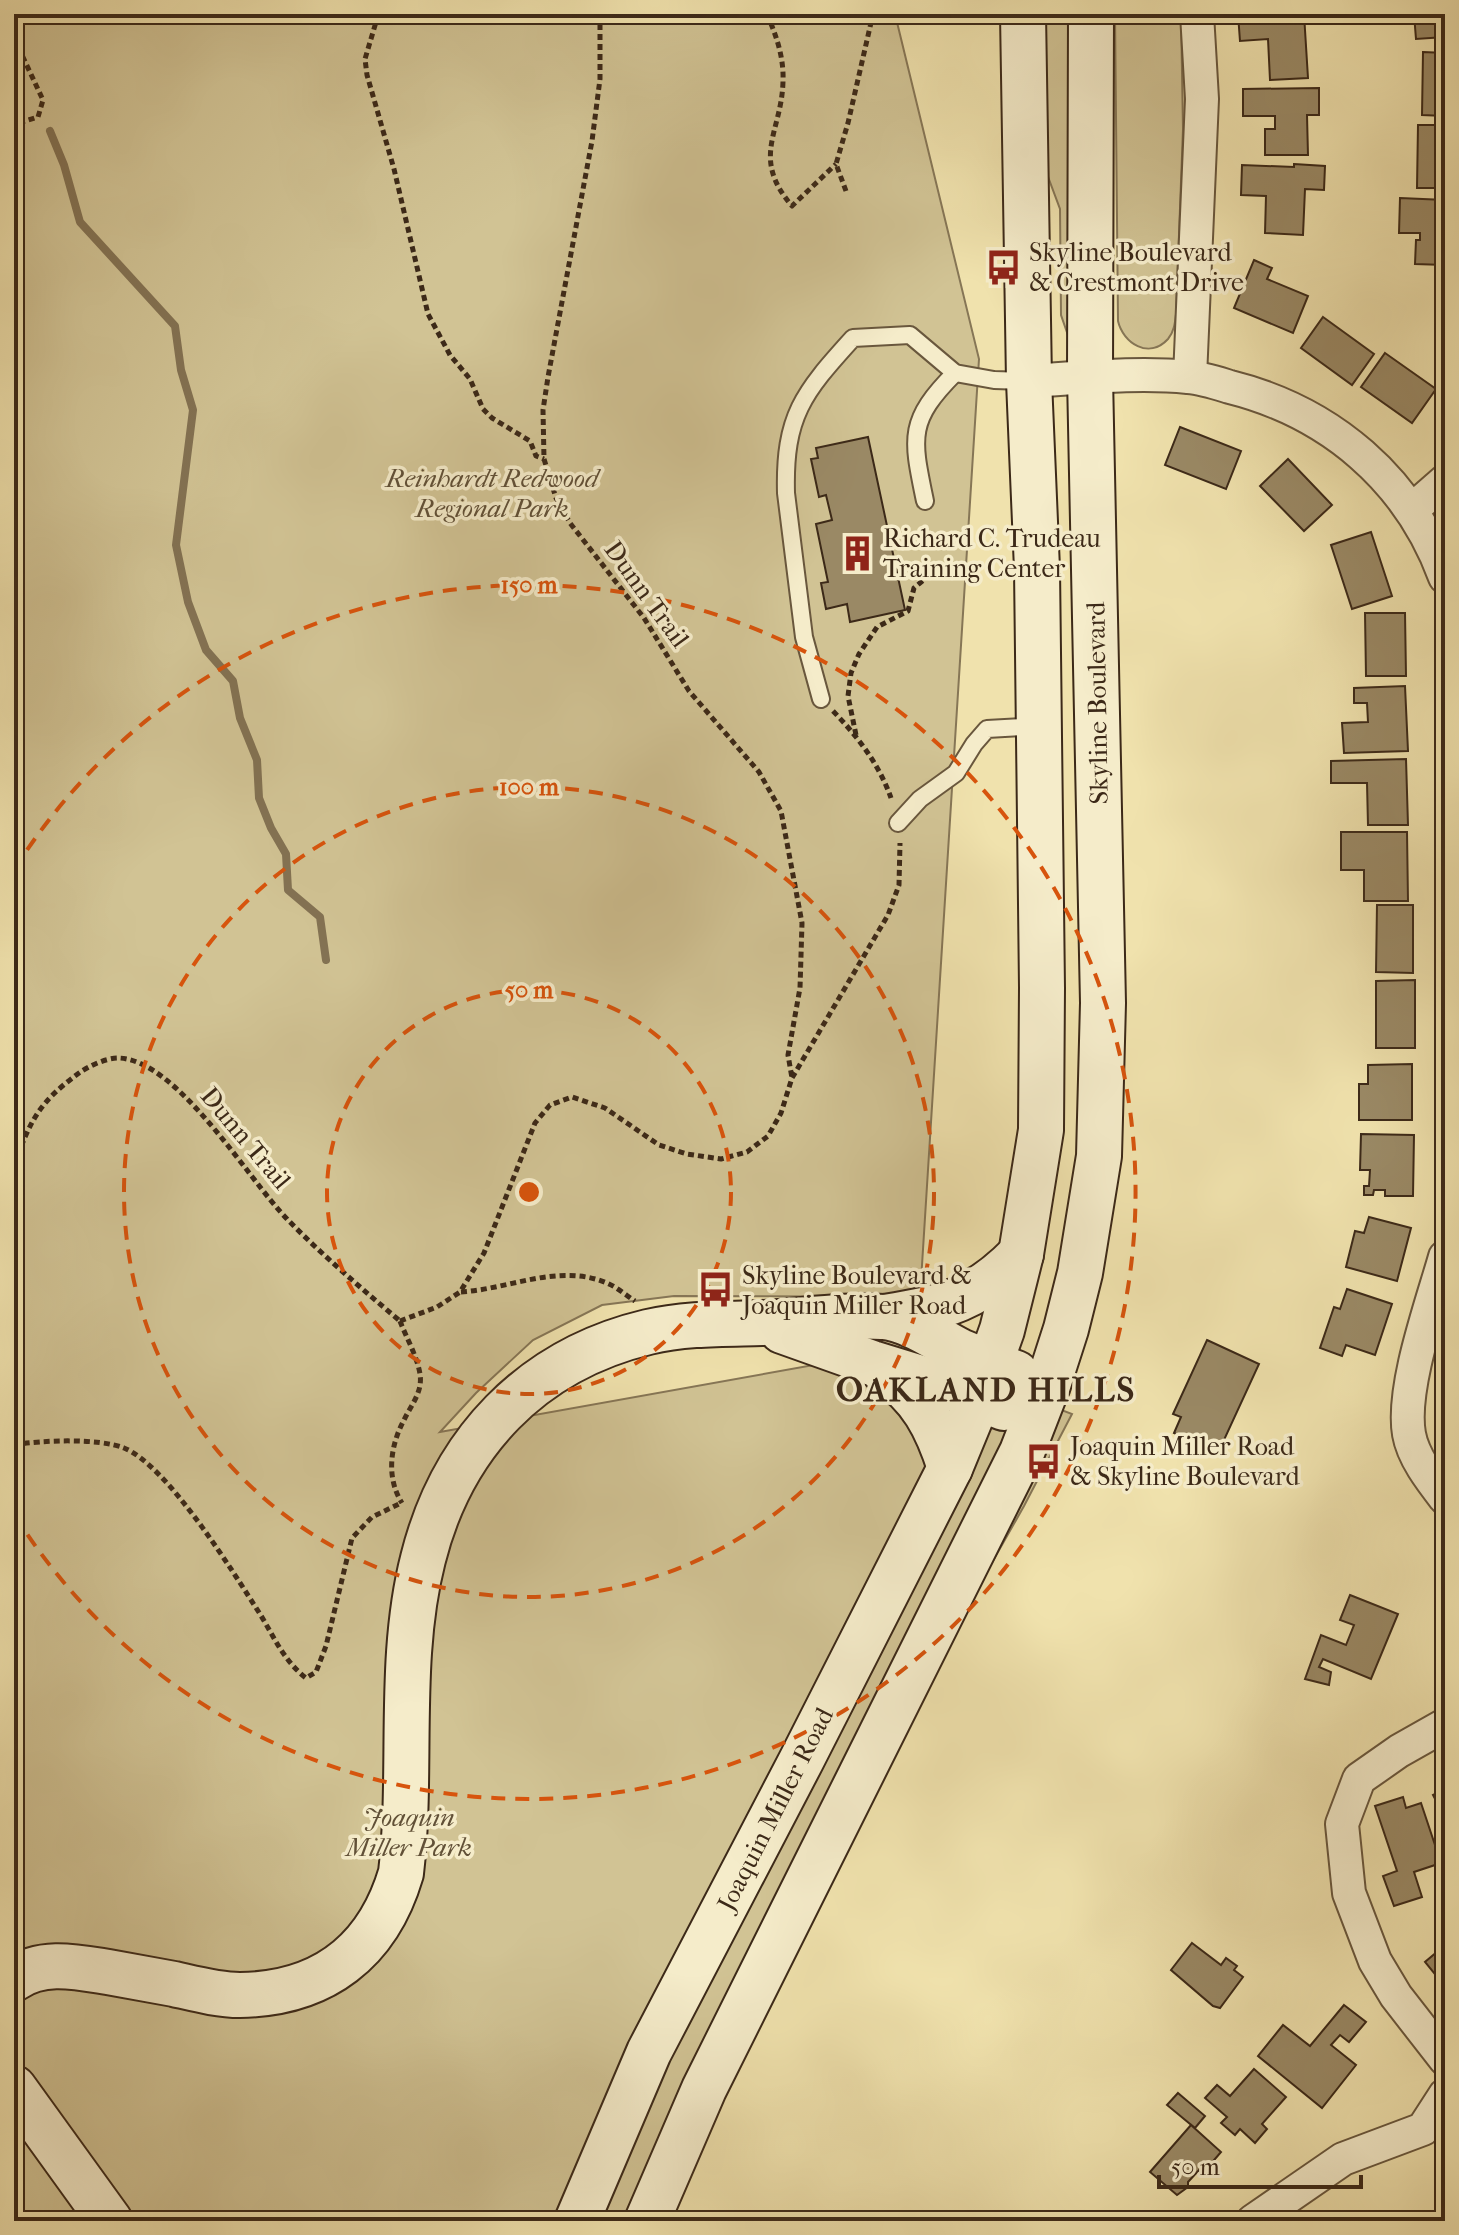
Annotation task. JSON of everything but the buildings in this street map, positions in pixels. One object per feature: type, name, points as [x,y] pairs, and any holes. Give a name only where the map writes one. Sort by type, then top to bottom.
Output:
[{"type":"main road","points":[[984,1381],[1002,1330],[1021,1254],[1041,1130],[1037,569],[1029,381],[1023,14]]},
{"type":"main road","name":"Skyline Boulevard","points":[[1042,1403],[1080,1273],[1099,1156],[1103,1003],[1090,377],[1091,14]]},
{"type":"main road","points":[[14,1979],[41,1967],[71,1966],[211,1992],[239,1995],[268,1993],[294,1988],[322,1977],[365,1946],[395,1896],[401,1873],[413,1615],[423,1558],[419,1510],[446,1493],[488,1427],[512,1403],[555,1369],[580,1354],[650,1331],[719,1323],[885,1317],[949,1304],[968,1296],[1004,1271],[1021,1254]]},
{"type":"main road","points":[[885,1317],[913,1326],[984,1381]]},
{"type":"main road","points":[[647,2221],[704,2089],[1022,1452],[1042,1403],[984,1381],[872,1363],[757,1323]]},
{"type":"main road","points":[[872,1363],[914,1395],[928,1413],[950,1468]]},
{"type":"main road","name":"Joaquin Miller Road","points":[[577,2221],[649,2052],[950,1468],[984,1381]]},
{"type":"main road","points":[[14,2088],[110,2221]]},
{"type":"street","points":[[1190,377],[1202,99],[1197,14]]},
{"type":"street","points":[[1029,381],[1090,377],[1190,377],[1260,394],[1304,413],[1343,439],[1380,472],[1413,509],[1435,548],[1445,577]]},
{"type":"street","points":[[1413,509],[1445,481]]},
{"type":"street","points":[[1445,1257],[1409,1389],[1409,1435],[1426,1473],[1445,1498]]},
{"type":"street","points":[[1445,1725],[1399,1751],[1359,1779],[1342,1824],[1349,1893],[1375,1961],[1396,1996],[1445,2059]]},
{"type":"street","points":[[1253,2221],[1343,2159],[1423,2129],[1445,2095]]},
{"type":"lane","points":[[821,699],[804,637],[786,493],[787,445],[792,423],[808,390],[853,338],[910,335],[955,373],[994,380],[1029,381]]},
{"type":"lane","points":[[925,501],[916,460],[917,426],[930,398],[955,373]]},
{"type":"lane","points":[[898,823],[920,799],[956,773],[987,729],[1039,726]]},
{"type":"path","points":[[375,14],[376,22],[365,59],[367,75],[394,169],[428,314],[450,355],[470,379],[483,409],[492,418],[522,434],[530,441],[536,456],[544,459]]},
{"type":"path","name":"Dunn Trail","points":[[600,14],[600,79],[543,410],[544,459],[556,498],[570,523],[644,618],[689,691],[759,772],[781,811],[802,923],[800,988],[788,1055],[792,1078]]},
{"type":"path","points":[[767,14],[777,38],[784,84],[771,134],[769,156],[781,193],[792,206],[836,164],[873,14]]},
{"type":"path","points":[[14,38],[43,100],[38,117],[19,123],[14,121]]},
{"type":"path","points":[[836,164],[846,191]]},
{"type":"path","name":"Dunn Trail","points":[[856,735],[848,696],[851,673],[859,654],[877,627],[908,611],[914,588],[939,567]]},
{"type":"path","name":"Dunn Trail","points":[[14,1165],[32,1119],[58,1088],[88,1067],[118,1058],[149,1067],[185,1096],[286,1218],[400,1321],[437,1307],[460,1292],[484,1253],[535,1123],[550,1105],[572,1097],[605,1108],[659,1145],[687,1154],[721,1159],[747,1152],[768,1136],[781,1113],[792,1078],[888,915],[899,885],[901,834],[887,785],[856,735],[821,699]]},
{"type":"path","name":"Dunn Trail","points":[[460,1292],[478,1291],[543,1276],[575,1276],[609,1283],[639,1304],[650,1331]]},
{"type":"path","points":[[400,1321],[420,1374],[418,1396],[402,1422],[391,1456],[392,1481],[419,1510]]},
{"type":"path","points":[[14,1445],[62,1441],[124,1448],[153,1469],[188,1507],[261,1616],[290,1666],[306,1678],[316,1672],[326,1646],[352,1538],[372,1517],[419,1510]]},
{"type":"green space","name":"Reinhardt Redwood Regional Park","points":[[14,14],[895,14],[979,359],[920,1297],[674,1296],[602,1305],[533,1340],[476,1393],[440,1432],[903,1349],[1072,1414],[1024,1506],[857,1801],[659,2221],[14,2221]]},
{"type":"green space","points":[[1041,14],[1075,14],[1071,344],[1061,315],[1060,209],[1047,174]]},
{"type":"green space","points":[[1115,14],[1181,14],[1183,129],[1176,314],[1170,336],[1153,348],[1131,342],[1118,321]]},
{"type":"waterway","points":[[14,101],[18,105]]},
{"type":"waterway","points":[[50,131],[64,165],[80,222],[175,326],[181,370],[193,410],[176,545],[188,602],[206,650],[233,681],[240,718],[257,760],[259,798],[286,854],[288,890],[320,917],[326,960]]},
{"type":"place","name":"Skyline Boulevard & Crestmont Drive","points":[[1003,267]]},
{"type":"place","name":"Richard C. Trudeau Training Center","points":[[857,553]]},
{"type":"place","name":"Skyline Boulevard & Joaquin Miller Road","points":[[716,1290]]},
{"type":"place","name":"Joaquin Miller Road & Skyline Boulevard","points":[[1044,1461]]},
{"type":"district","name":"OAKLAND HILLS","points":[[986,1389]]},
{"type":"park label","name":"Joaquin Miller Park","points":[[409,1832]]}]
